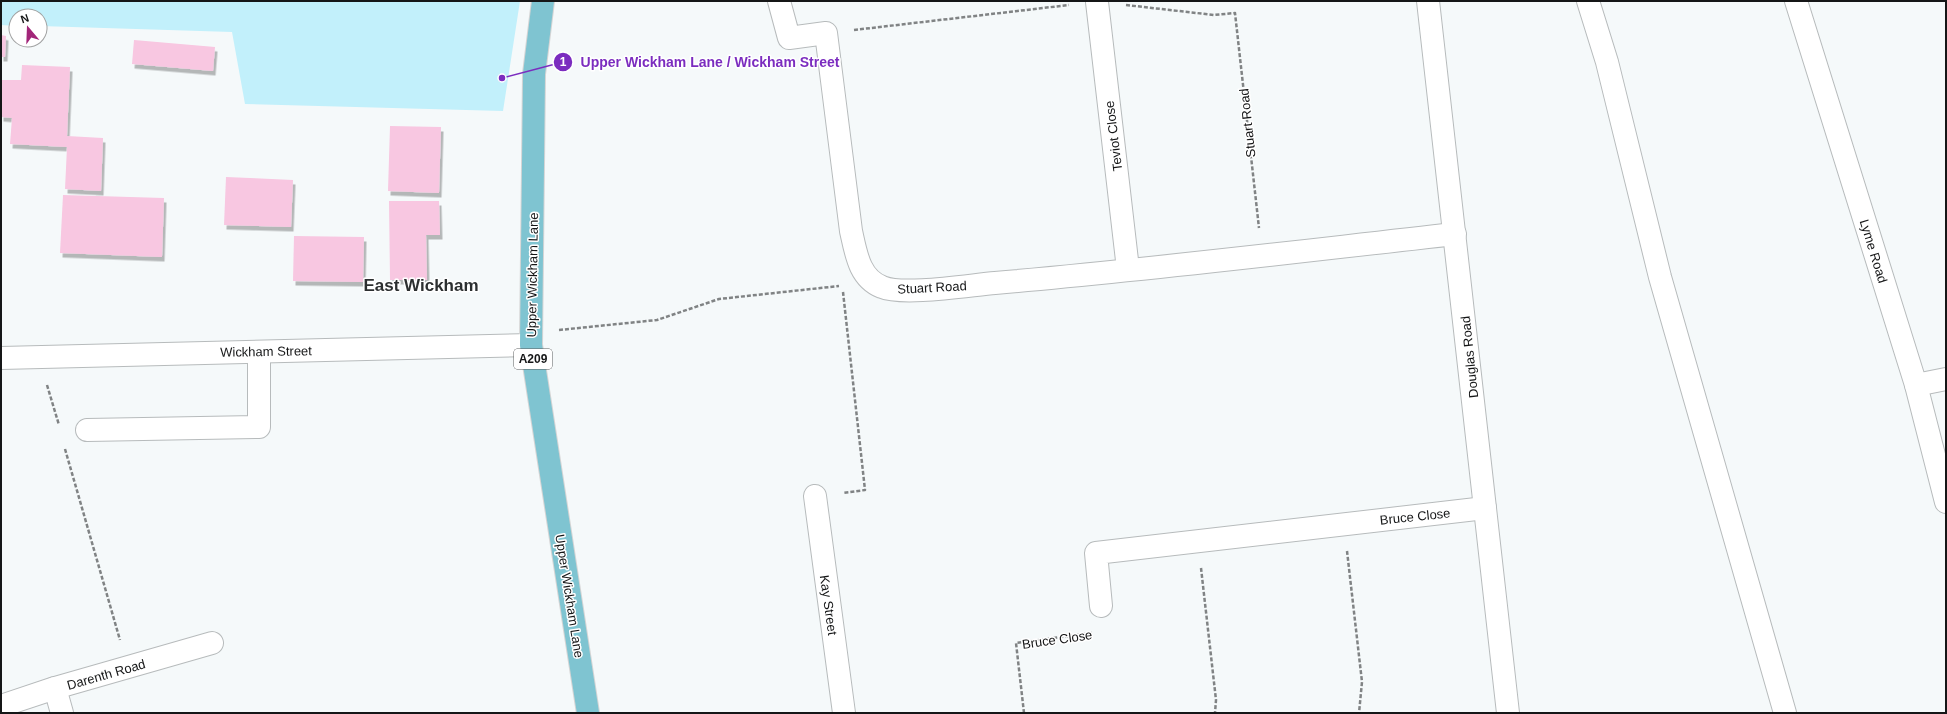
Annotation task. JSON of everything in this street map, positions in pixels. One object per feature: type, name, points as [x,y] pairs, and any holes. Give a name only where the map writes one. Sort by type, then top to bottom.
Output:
[{"type":"main road","name":"Upper Wickham Lane","points":[[542,1],[534,74],[530,339],[588,713]]},
{"type":"street","points":[[779,1],[789,38],[826,33]]},
{"type":"street","name":"Douglas Road","points":[[1428,1],[1508,713]]},
{"type":"street","points":[[1588,1],[1607,62],[1660,277],[1785,713]]},
{"type":"street","name":"Lyme Road","points":[[1796,1],[1916,385],[1946,502]]},
{"type":"street","name":"Teviot Close","points":[[1097,2],[1128,269]]},
{"type":"street","name":"Stuart Road","points":[[826,33],[851,231],[857,256],[865,276],[882,287],[902,291],[1128,269],[1455,234]]},
{"type":"street","name":"Wickham Street","points":[[1,358],[259,352],[530,339]]},
{"type":"street","points":[[87,430],[259,427],[259,352]]},
{"type":"street","points":[[1916,385],[1946,379]]},
{"type":"street","name":"Kay Street","points":[[815,496],[844,713]]},
{"type":"street","name":"Bruce Close","points":[[1102,606],[1096,553],[1198,542],[1344,523],[1485,508]]},
{"type":"street","name":"Darenth Road","points":[[1,706],[55,688],[212,643]]},
{"type":"street","points":[[55,688],[62,713]]},
{"type":"path","points":[[826,33],[1097,2]]},
{"type":"path","name":"Stuart Road","points":[[1097,2],[1214,15],[1236,13],[1262,255]]},
{"type":"path","points":[[530,339],[657,320],[719,299],[842,286],[865,490],[815,496]]},
{"type":"path","points":[[39,357],[59,426]]},
{"type":"path","points":[[65,448],[128,668]]},
{"type":"path","points":[[1344,523],[1362,682],[1359,713]]},
{"type":"path","points":[[1198,542],[1216,700],[1215,713]]},
{"type":"path","name":"Bruce Close","points":[[1024,713],[1016,642],[1104,632],[1102,606]]},
{"type":"shaded area","points":[[1,1],[520,1],[503,111],[245,104],[232,32],[48,26],[48,8],[8,8],[8,25],[1,25]]},
{"type":"building","points":[[1,35],[6,36],[5,57],[1,57]]},
{"type":"building","points":[[134,40],[215,47],[213,71],[132,64]]},
{"type":"building","points":[[22,65],[70,67],[67,136],[103,138],[101,191],[65,189],[67,147],[10,144],[12,118],[1,117],[1,80],[21,80]]},
{"type":"building","points":[[390,126],[441,127],[439,193],[388,191]]},
{"type":"building","points":[[226,177],[293,180],[291,227],[224,225]]},
{"type":"building","points":[[63,195],[164,198],[162,257],[60,253]]},
{"type":"building","points":[[389,201],[439,201],[440,235],[426,235],[427,280],[390,280]]},
{"type":"building","points":[[294,236],[364,237],[363,282],[293,281]]},
{"type":"place","name":"Upper Wickham Lane / Wickham Street","points":[[502,78]]},
{"type":"district","name":"East Wickham","points":[[421,285]]}]
